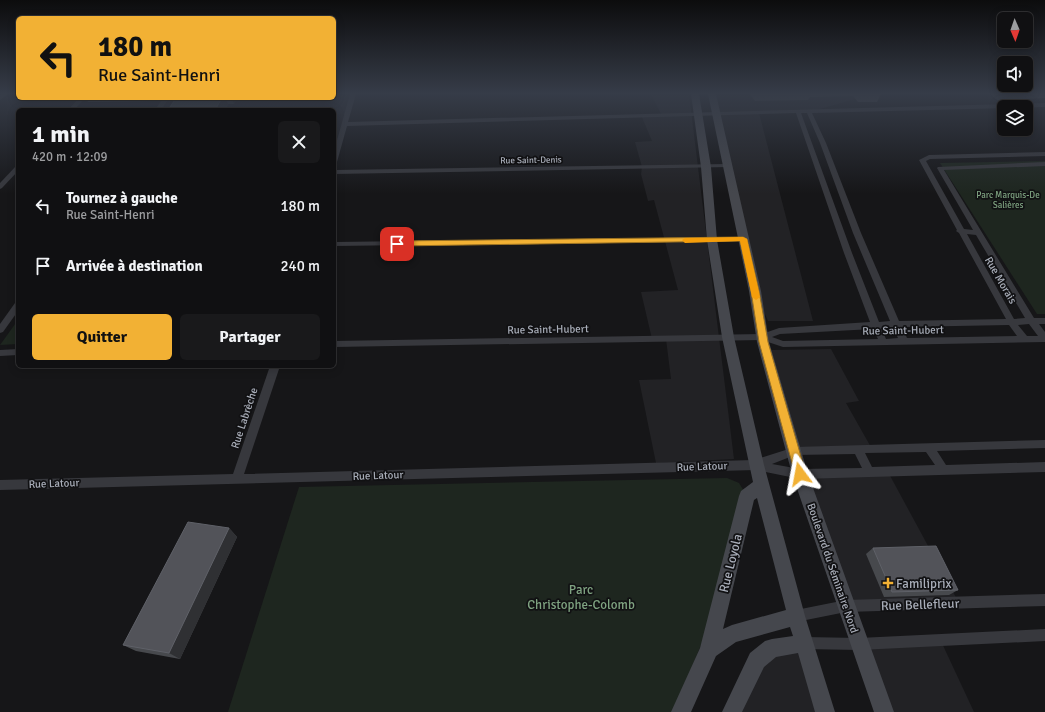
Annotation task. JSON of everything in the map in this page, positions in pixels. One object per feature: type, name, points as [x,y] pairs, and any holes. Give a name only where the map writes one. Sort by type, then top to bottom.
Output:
[{"type":"main road","points":[[701,127],[706,167],[712,240],[728,337],[756,465],[796,616],[825,712]]},
{"type":"main road","name":"Boulevard du Séminaire Nord","points":[[719,127],[755,291],[762,337],[795,451],[800,474],[884,712]]},
{"type":"main road","name":"Rue Loyola","points":[[681,712],[709,649],[746,496],[762,484]]},
{"type":"main road","points":[[709,649],[732,634],[796,616]]},
{"type":"main road","points":[[732,712],[757,660],[772,648],[804,643]]},
{"type":"street","points":[[336,154],[343,127]]},
{"type":"street","points":[[804,127],[848,253],[884,343]]},
{"type":"street","points":[[817,127],[865,255],[904,342]]},
{"type":"street","points":[[922,160],[929,157],[1045,154]]},
{"type":"street","points":[[922,160],[940,168],[1045,164]]},
{"type":"street","name":"Rue Morais","points":[[922,160],[960,231],[1012,322],[1024,339]]},
{"type":"street","name":"Rue Saint-Denis","points":[[336,172],[727,166]]},
{"type":"street","name":"Rue Morais","points":[[940,168],[1032,322],[1045,338]]},
{"type":"street","points":[[0,187],[16,169]]},
{"type":"street","points":[[0,179],[16,178]]},
{"type":"street","points":[[827,196],[842,197]]},
{"type":"street","points":[[960,231],[980,233]]},
{"type":"street","points":[[336,244],[743,239]]},
{"type":"street","points":[[848,253],[865,255]]},
{"type":"street","points":[[0,330],[16,308]]},
{"type":"street","name":"Rue Saint-Hubert","points":[[762,337],[779,331],[896,324],[1045,322]]},
{"type":"street","name":"Rue Saint-Hubert","points":[[336,344],[762,337],[783,344],[884,343],[1045,338]]},
{"type":"street","points":[[0,353],[16,352]]},
{"type":"street","name":"Rue Labrèche","points":[[237,478],[273,368]]},
{"type":"street","name":"Rue Latour","points":[[756,465],[795,451],[1045,444]]},
{"type":"street","points":[[929,447],[943,470]]},
{"type":"street","points":[[858,449],[869,472]]},
{"type":"street","name":"Rue Latour","points":[[0,485],[756,465],[800,474],[1045,467]]},
{"type":"street","name":"Rue Bellefleur","points":[[796,616],[846,606],[1045,600]]},
{"type":"street","points":[[804,643],[859,644],[1045,635]]},
{"type":"shaded area","points":[[336,127],[344,127],[336,155]]},
{"type":"shaded area","points":[[646,127],[693,127],[734,459],[656,463],[639,380],[671,379],[666,339],[652,339],[641,292],[678,290],[654,200],[648,201],[641,174],[642,167],[635,142],[652,141]]},
{"type":"shaded area","points":[[719,127],[763,127],[813,321],[768,321],[755,291]]},
{"type":"shaded area","points":[[831,349],[859,401],[846,403],[872,449],[795,451],[771,350]]},
{"type":"shaded area","points":[[888,472],[959,603],[846,606],[800,474]]},
{"type":"shaded area","points":[[940,639],[974,712],[884,712],[859,644]]},
{"type":"shaded area","points":[[804,643],[826,712],[732,712],[757,660]]},
{"type":"green space","name":"Parc Marquis-De Salières","points":[[1045,161],[1045,314],[1037,314],[940,163]]},
{"type":"green space","points":[[16,323],[16,344],[0,345]]},
{"type":"green space","name":"Parc Christophe-Colomb","points":[[727,478],[739,483],[747,496],[704,638],[673,712],[228,712],[299,487]]},
{"type":"building","points":[[188,522],[229,528],[169,653],[123,645]]},
{"type":"building","points":[[936,546],[958,590],[892,592],[873,548]]},
{"type":"slow traffic","points":[[685,240],[743,239],[756,297]]},
{"type":"place","name":"Familiprix","points":[[888,583]]},
{"type":"route","points":[[397,244],[743,239],[755,291],[763,342],[795,451],[800,474]]}]
